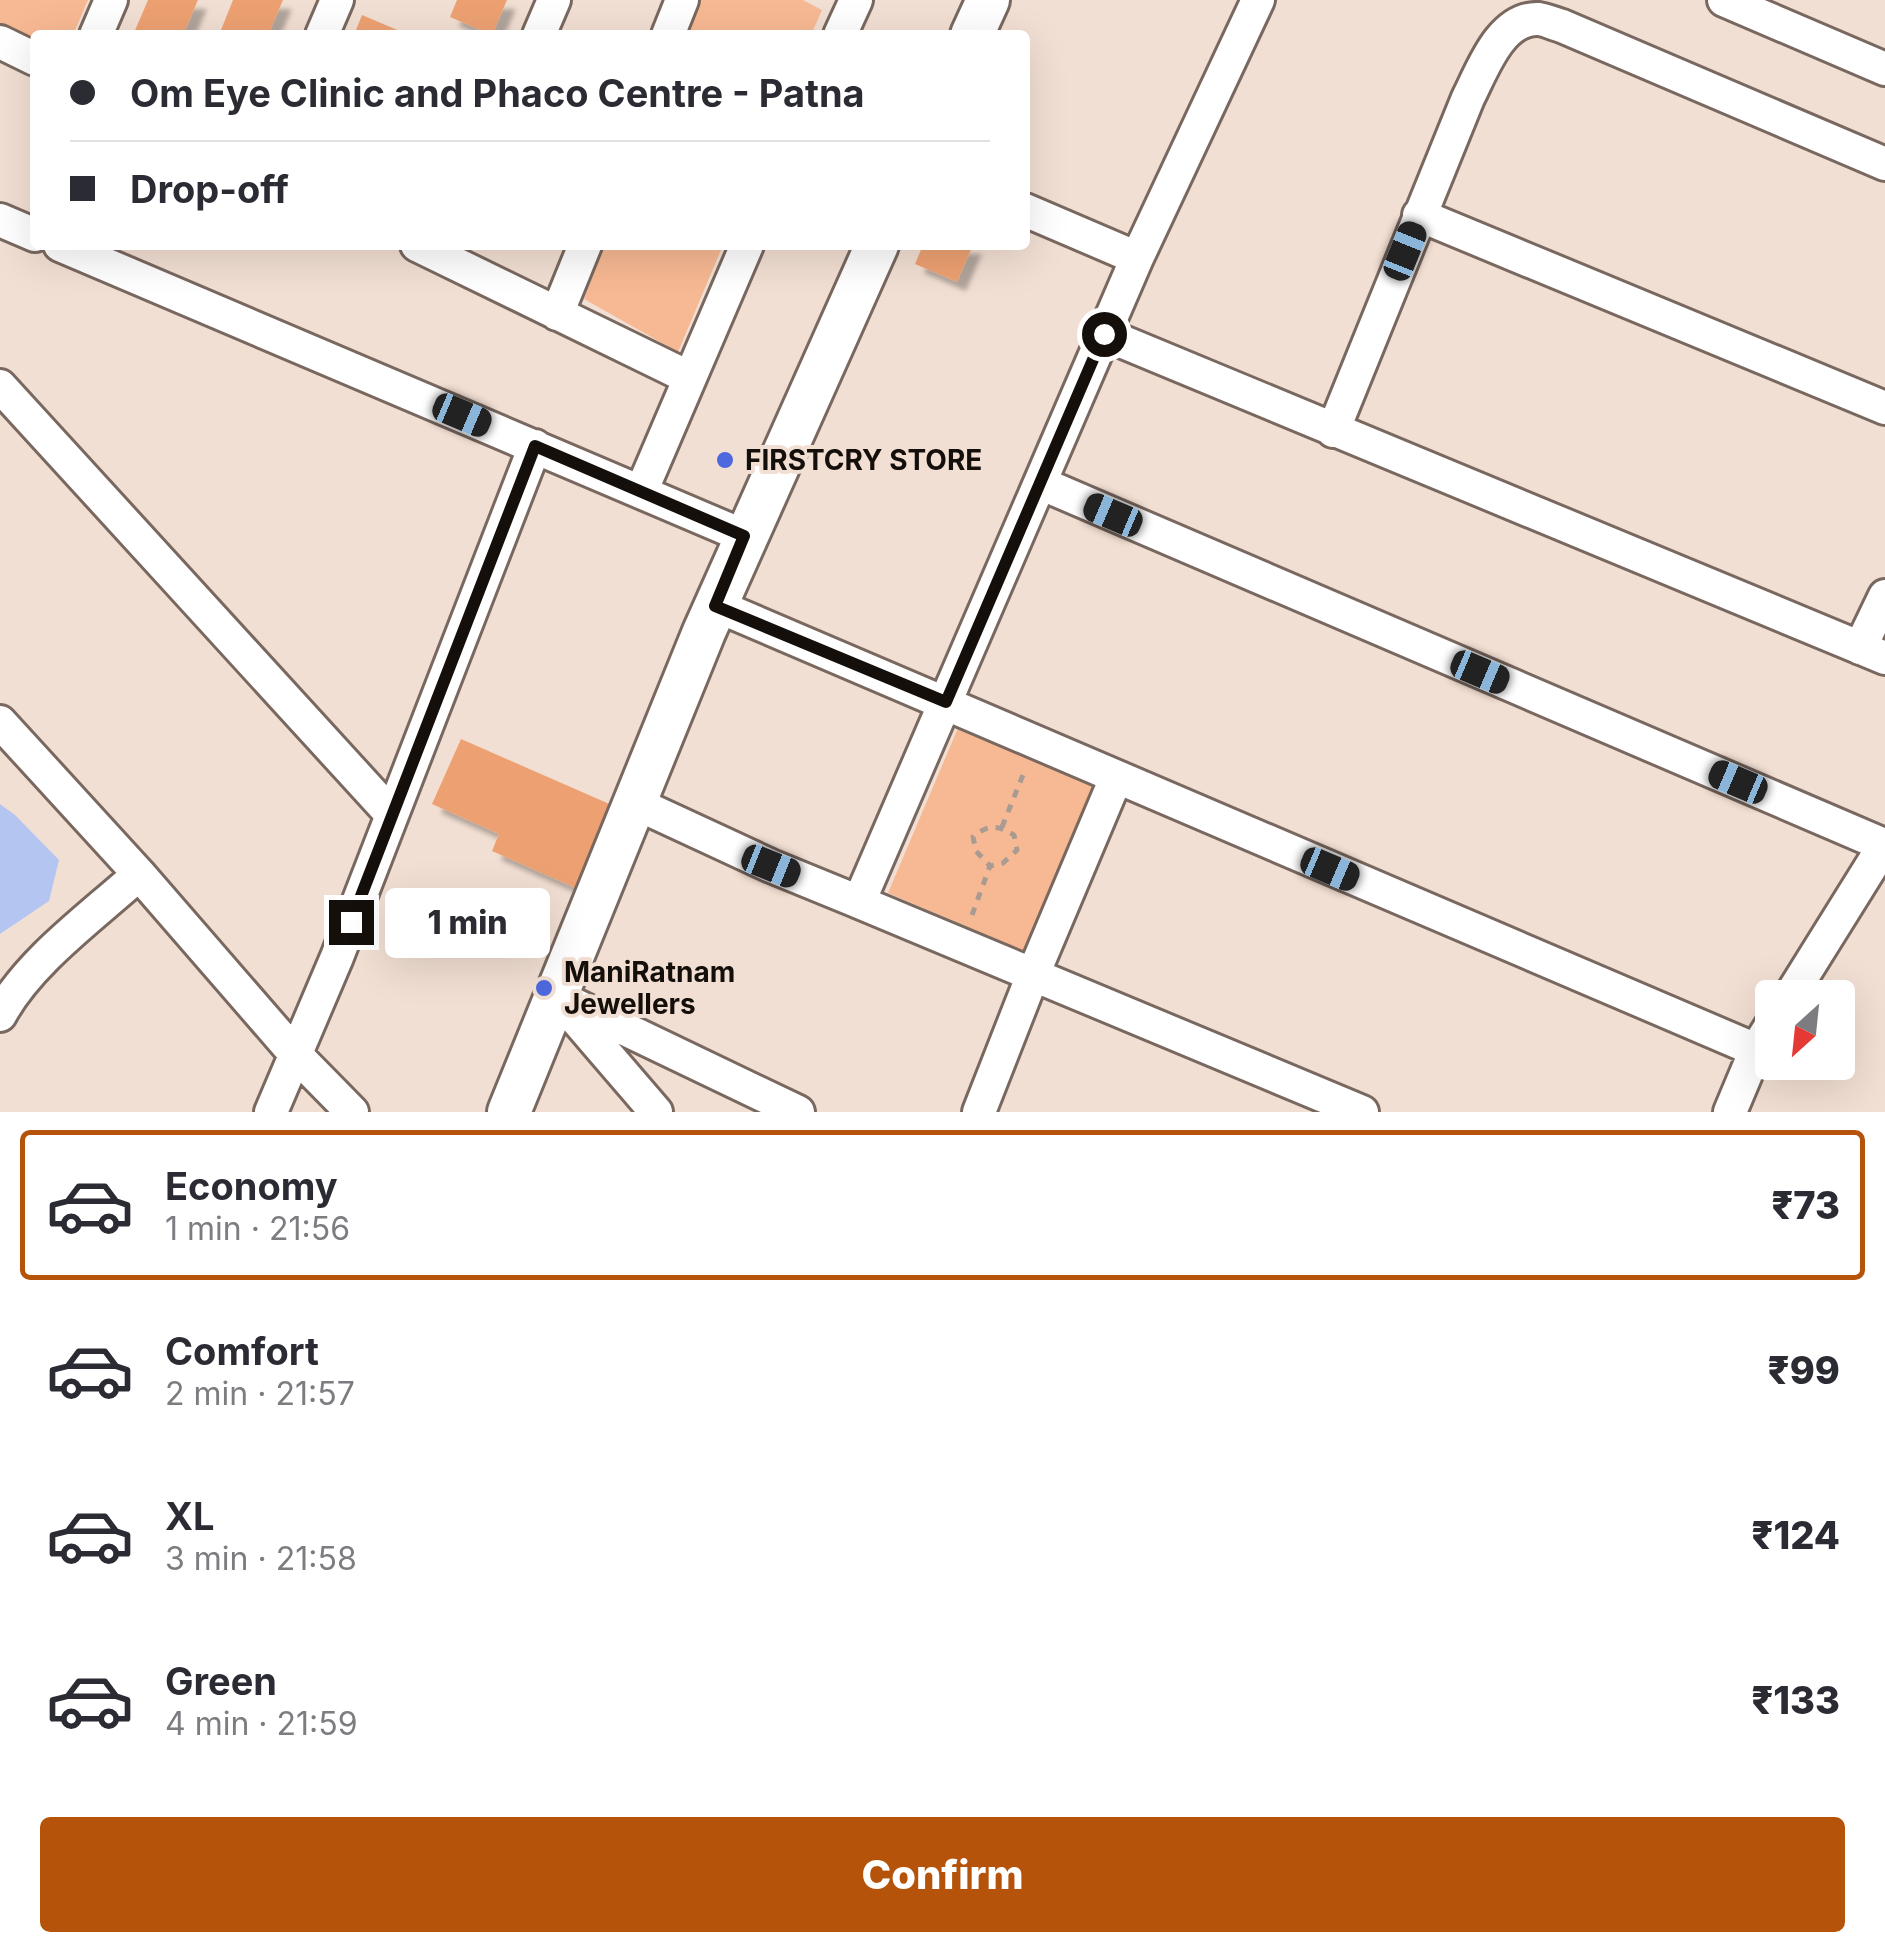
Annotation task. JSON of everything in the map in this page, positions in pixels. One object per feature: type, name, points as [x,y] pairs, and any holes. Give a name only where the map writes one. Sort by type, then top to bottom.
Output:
[{"type":"street","points":[[98,30],[111,0]]},
{"type":"street","points":[[324,30],[337,0]]},
{"type":"street","points":[[541,30],[554,0]]},
{"type":"street","points":[[670,30],[682,0]]},
{"type":"street","points":[[974,30],[988,0]]},
{"type":"street","points":[[859,902],[1136,258],[1258,0]]},
{"type":"street","points":[[1724,0],[1885,69]]},
{"type":"street","points":[[1333,430],[1468,98],[1496,46],[1508,30],[1522,22],[1539,19],[1885,164]]},
{"type":"street","points":[[0,42],[30,57]]},
{"type":"street","points":[[1030,212],[1136,258]]},
{"type":"street","points":[[1420,215],[1885,408]]},
{"type":"street","points":[[0,220],[30,232]]},
{"type":"street","points":[[72,250],[744,536]]},
{"type":"street","points":[[558,314],[583,250]]},
{"type":"street","points":[[641,492],[745,250]]},
{"type":"street","points":[[509,1112],[744,536],[874,250]]},
{"type":"street","points":[[453,253],[558,314],[688,377]]},
{"type":"street","points":[[1104,334],[1872,653],[1885,596]]},
{"type":"street","points":[[0,386],[392,816]]},
{"type":"street","points":[[271,1112],[392,816],[535,446]]},
{"type":"street","points":[[1040,483],[1885,845],[1800,980]]},
{"type":"street","points":[[715,606],[1116,778],[1755,1033]]},
{"type":"street","points":[[0,722],[140,874],[296,1055],[352,1112]]},
{"type":"street","points":[[979,1112],[1116,778]]},
{"type":"street","points":[[634,803],[1032,977],[1362,1112]]},
{"type":"street","points":[[0,1014],[35,969],[140,874]]},
{"type":"street","points":[[556,996],[656,1112]]},
{"type":"street","points":[[556,996],[798,1112]]},
{"type":"street","points":[[1730,1112],[1755,1057]]},
{"type":"path","points":[[1002,827],[1036,742]]},
{"type":"path","points":[[990,826],[1002,827],[1014,836],[1016,850],[1003,863],[990,866],[976,851],[974,836],[990,826]]},
{"type":"path","points":[[960,946],[990,866]]},
{"type":"shaded area","points":[[0,0],[88,0],[75,30],[30,30],[30,38],[0,23]]},
{"type":"shaded area","points":[[695,0],[803,0],[822,10],[813,30],[684,30]]},
{"type":"shaded area","points":[[602,250],[721,250],[678,352],[584,299]]},
{"type":"shaded area","points":[[958,728],[1097,787],[1027,952],[888,893]]},
{"type":"water","points":[[0,804],[59,860],[49,901],[0,934]]},
{"type":"building","points":[[148,0],[198,0],[185,30],[135,30]]},
{"type":"building","points":[[233,0],[283,0],[270,30],[221,30]]},
{"type":"building","points":[[457,0],[507,0],[494,30],[480,30],[450,17]]},
{"type":"building","points":[[362,15],[397,30],[356,30]]},
{"type":"building","points":[[921,250],[971,250],[957,282],[915,264]]},
{"type":"building","points":[[461,739],[614,806],[578,889],[492,851],[499,834],[432,804]]},
{"type":"place","name":"FIRSTCRY STORE","points":[[725,460]]},
{"type":"place","name":"ManiRatnam Jewellers","points":[[544,988]]},
{"type":"route","points":[[351,922],[535,446],[744,536],[715,606],[946,702],[1104,334]]}]
